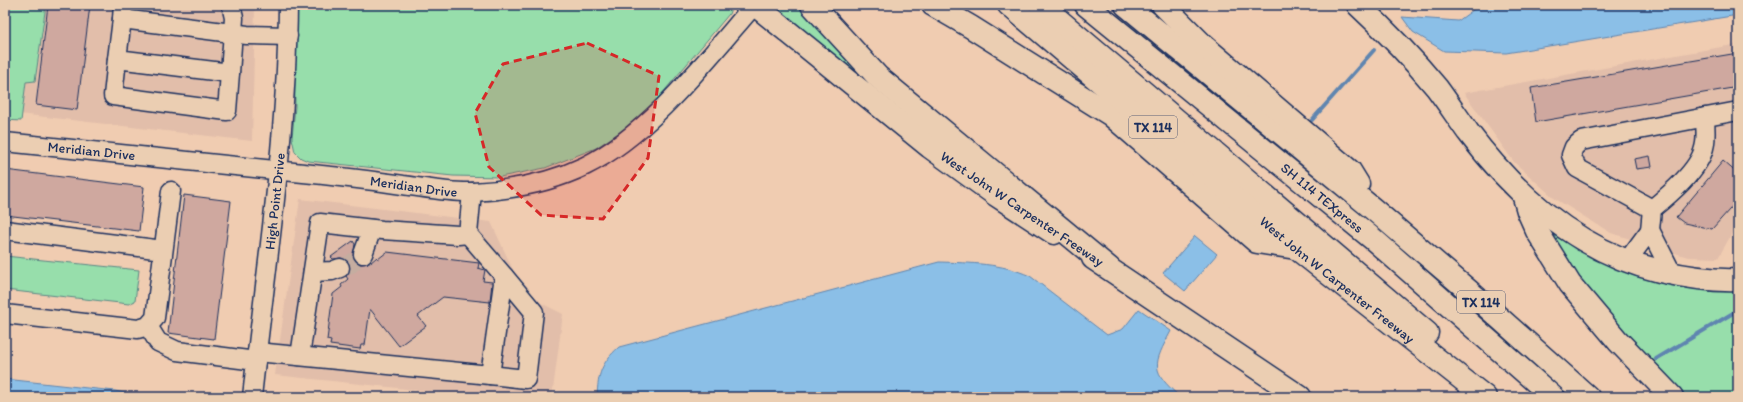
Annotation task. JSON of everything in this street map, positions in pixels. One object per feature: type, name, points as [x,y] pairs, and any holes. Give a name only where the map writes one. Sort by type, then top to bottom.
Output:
[{"type":"main road","name":"West John W Carpenter Freeway","points":[[754,5],[930,147],[996,195],[1109,268],[1300,397]]},
{"type":"main road","points":[[812,5],[878,77],[1109,268]]},
{"type":"main road","points":[[933,5],[971,27],[1110,115],[1257,242],[1296,248]]},
{"type":"main road","name":"West John W Carpenter Freeway","points":[[1009,5],[1296,248],[1485,397]]},
{"type":"main road","points":[[1041,5],[1503,397]]},
{"type":"main road","name":"SH 114 TEXpress","points":[[1086,5],[1373,239],[1553,397]]},
{"type":"main road","name":"TX 114","points":[[1126,5],[1373,209],[1469,291],[1588,397]]},
{"type":"main road","points":[[1162,5],[1204,46],[1350,171],[1373,209]]},
{"type":"main road","points":[[1358,5],[1416,64],[1437,89],[1473,138],[1524,194],[1563,227],[1582,239],[1627,260],[1672,273],[1699,278],[1738,280]]},
{"type":"main road","points":[[1524,194],[1528,211],[1537,231],[1570,284],[1618,341],[1672,397]]},
{"type":"street","points":[[231,5],[234,18],[233,33],[230,73],[227,111],[113,96],[123,12],[233,33],[288,36]]},
{"type":"street","name":"High Point Drive","points":[[252,396],[279,170],[285,102],[288,5]]},
{"type":"street","name":"Meridian Drive","points":[[5,142],[279,170],[472,192],[522,187],[553,180],[586,166],[623,143],[661,108],[700,67],[754,5]]},
{"type":"street","points":[[117,60],[230,73]]},
{"type":"street","points":[[1652,209],[1577,168],[1571,155],[1574,147],[1581,141],[1738,110]]},
{"type":"street","points":[[1627,260],[1650,230],[1652,209],[1669,196],[1697,164],[1704,149],[1706,138],[1705,116]]},
{"type":"street","points":[[5,314],[138,329],[148,326],[155,318],[171,191]]},
{"type":"street","points":[[148,326],[158,342],[167,348],[177,351],[220,356],[300,356],[526,379],[534,312],[468,234],[472,192]]},
{"type":"street","points":[[300,356],[320,223],[372,229],[458,235],[468,234]]},
{"type":"street","points":[[363,254],[372,229]]},
{"type":"street","points":[[5,230],[163,250]]},
{"type":"street","points":[[1650,230],[1672,273]]},
{"type":"street","points":[[313,272],[332,271],[340,268]]},
{"type":"street","points":[[490,375],[504,276]]},
{"type":"highlighted area","points":[[587,43],[659,76],[648,158],[603,219],[541,215],[489,167],[475,113],[503,64]]},
{"type":"shaded area","points":[[23,5],[255,5],[252,141],[11,113]]},
{"type":"shaded area","points":[[1738,44],[1738,223],[1718,258],[1688,257],[1611,233],[1554,198],[1514,162],[1464,93]]},
{"type":"shaded area","points":[[300,199],[491,222],[514,272],[532,295],[541,303],[563,314],[552,397],[483,397],[275,375]]},
{"type":"green space","points":[[5,5],[46,5],[35,81],[26,82],[21,121],[5,120]]},
{"type":"green space","points":[[294,5],[732,6],[729,14],[655,102],[623,130],[596,148],[545,168],[500,177],[453,176],[308,161],[301,158],[295,152],[292,138],[295,107]]},
{"type":"green space","points":[[770,5],[797,5],[831,42],[970,168]]},
{"type":"green space","points":[[1540,219],[1738,287],[1738,397],[1686,397],[1641,353],[1600,307],[1560,254]]},
{"type":"green space","points":[[5,256],[139,270],[135,301],[129,304],[5,290]]},
{"type":"water","points":[[1480,5],[1738,5],[1738,15],[1506,53],[1444,51],[1413,32],[1402,17],[1458,21]]},
{"type":"water","points":[[1195,236],[1217,254],[1185,291],[1163,273]]},
{"type":"water","points":[[939,262],[974,263],[997,266],[1008,268],[1030,276],[1107,335],[1123,329],[1139,309],[1171,331],[1158,360],[1158,367],[1159,373],[1163,380],[1180,397],[597,397],[598,382],[604,364],[619,347]]},
{"type":"water","points":[[5,379],[115,391],[145,397],[5,397]]},
{"type":"building","points":[[48,5],[90,5],[77,110],[36,105]]},
{"type":"building","points":[[1738,53],[1738,87],[1536,122],[1531,88]]},
{"type":"building","points":[[1650,156],[1652,167],[1636,169],[1634,159]]},
{"type":"building","points":[[1723,161],[1738,174],[1738,200],[1712,229],[1684,223],[1676,217]]},
{"type":"building","points":[[5,170],[144,187],[139,231],[5,215]]},
{"type":"building","points":[[184,195],[231,201],[214,339],[168,333]]},
{"type":"building","points":[[353,241],[355,244],[353,256],[355,261],[360,264],[370,263],[377,257],[378,259],[387,252],[479,263],[478,268],[485,270],[483,281],[492,282],[490,302],[443,297],[418,316],[426,326],[399,346],[370,309],[365,345],[361,345],[360,349],[330,345],[331,341],[327,340],[333,294],[342,287],[341,285],[348,279],[346,276],[350,269],[350,264],[346,260],[341,258],[333,259],[331,257]]},
{"type":"waterway","points":[[1312,120],[1374,50]]},
{"type":"waterway","points":[[1656,359],[1738,310]]},
{"type":"tunnel","points":[[340,268],[351,264],[363,254]]}]
